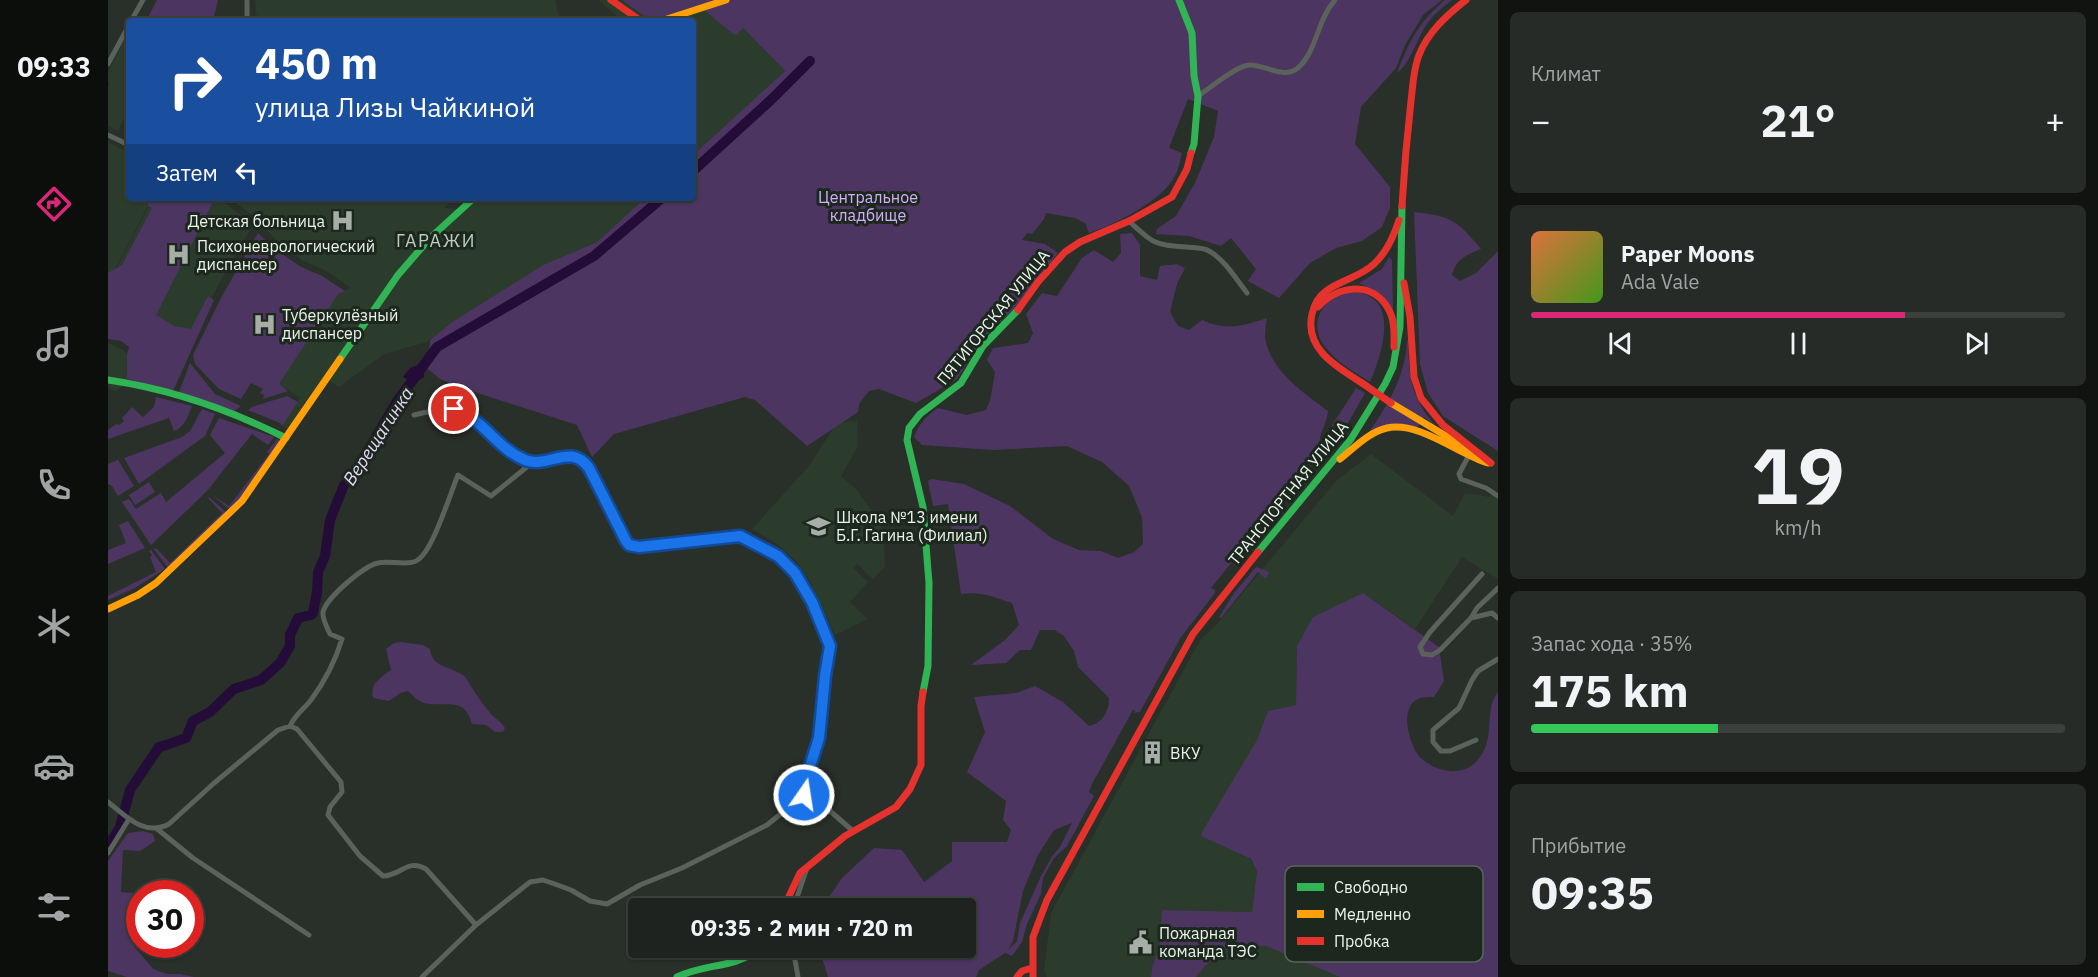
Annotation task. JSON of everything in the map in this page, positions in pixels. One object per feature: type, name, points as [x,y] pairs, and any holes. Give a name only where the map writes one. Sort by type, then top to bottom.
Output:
[{"type":"main road","points":[[611,0],[637,18]]},
{"type":"main road","points":[[670,18],[726,0]]},
{"type":"main road","name":"ПЯТИГОРСКАЯ УЛИЦА","points":[[788,898],[797,877],[807,866],[853,831],[896,807],[910,789],[921,765],[921,706],[928,666],[929,583],[923,507],[907,440],[909,428],[920,414],[961,383],[970,364],[983,346],[1012,318],[1038,282],[1065,252],[1080,242],[1129,221],[1172,197],[1186,169],[1194,144],[1198,96],[1194,76],[1192,33],[1179,0]]},
{"type":"main road","name":"ТРАНСПОРТНАЯ УЛИЦА","points":[[1033,977],[1032,937],[1047,900],[1193,634],[1330,466],[1370,411],[1393,367],[1400,327],[1406,140],[1415,70],[1419,55],[1431,33],[1446,16],[1466,0]]},
{"type":"main road","points":[[108,609],[150,587],[200,543],[242,501],[398,275],[430,238],[471,201]]},
{"type":"main road","points":[[1402,212],[1381,257],[1370,268],[1324,292],[1315,305],[1310,323],[1312,340],[1321,354],[1391,403],[1495,465]]},
{"type":"main road","points":[[1402,263],[1411,327],[1413,375],[1420,395],[1438,421],[1495,465]]},
{"type":"main road","points":[[1310,323],[1319,305],[1331,293],[1352,288],[1370,293],[1384,303],[1392,317],[1393,367]]},
{"type":"main road","points":[[108,380],[137,385],[201,403],[269,429],[286,438]]},
{"type":"main road","points":[[1330,466],[1368,438],[1394,427],[1418,432],[1468,458],[1495,465]]},
{"type":"main road","points":[[677,977],[690,972],[740,963],[747,958]]},
{"type":"main road","points":[[1017,977],[1022,971],[1032,968]]},
{"type":"street","points":[[133,18],[143,0]]},
{"type":"street","points":[[247,0],[247,18]]},
{"type":"street","points":[[1198,96],[1248,65],[1275,71],[1292,72],[1297,69],[1311,48],[1324,14],[1335,0]]},
{"type":"street","points":[[108,64],[126,31]]},
{"type":"street","points":[[108,135],[126,144]]},
{"type":"street","points":[[1129,221],[1152,242],[1166,246],[1202,248],[1210,252],[1231,272],[1247,293]]},
{"type":"street","points":[[414,415],[445,409],[461,411],[480,423],[517,456],[533,462],[576,456],[589,468],[629,545],[639,547],[740,536],[778,556],[795,573],[812,602],[830,646],[819,738],[804,785],[804,795]]},
{"type":"street","points":[[1468,458],[1459,474],[1461,479],[1486,488],[1498,496]]},
{"type":"street","points":[[290,726],[296,715],[311,700],[336,659],[342,639],[330,634],[324,620],[323,611],[328,602],[362,570],[374,564],[413,562],[420,559],[439,524],[458,475],[491,496],[533,462]]},
{"type":"street","points":[[1482,574],[1430,632],[1421,644],[1420,650],[1428,656],[1436,653],[1498,588]]},
{"type":"street","points":[[1471,618],[1492,613],[1498,618]]},
{"type":"street","points":[[1476,740],[1450,751],[1442,751],[1433,742],[1431,733],[1459,708],[1478,671],[1498,659]]},
{"type":"street","points":[[108,801],[141,826],[156,828],[169,824],[278,730],[290,726],[297,729],[341,782],[342,792],[330,807],[328,815],[360,856],[379,874],[387,876],[410,866],[419,865],[426,869],[476,925]]},
{"type":"street","points":[[422,977],[476,925],[525,886],[537,881],[561,886],[590,901],[607,904],[640,885],[682,868],[766,825],[804,795],[814,797],[853,831]]},
{"type":"street","points":[[108,853],[129,819]]},
{"type":"street","points":[[156,828],[193,858],[309,935]]},
{"type":"street","points":[[797,898],[807,866]]},
{"type":"street","points":[[794,958],[798,977]]},
{"type":"shaded area","points":[[255,0],[555,0],[559,18],[257,18]]},
{"type":"shaded area","points":[[598,0],[622,0],[644,16],[643,18],[619,18]]},
{"type":"shaded area","points":[[703,9],[743,28],[785,71],[696,152],[696,18],[665,18]]},
{"type":"shaded area","points":[[126,36],[126,115],[118,131],[108,126],[108,86],[110,83],[108,72]]},
{"type":"shaded area","points":[[108,142],[126,151],[126,201],[148,201],[148,206],[108,283]]},
{"type":"shaded area","name":"Психоневрологический диспансер","points":[[151,201],[223,201],[253,225],[217,287],[193,337],[164,362],[108,285]]},
{"type":"shaded area","points":[[234,201],[451,201],[444,208],[458,209],[469,201],[642,201],[597,242],[543,265],[452,322],[427,342],[384,354],[339,387],[327,380],[293,432],[282,426],[300,398],[279,384],[220,300],[258,233],[272,247],[301,267],[322,276],[344,291],[351,288],[326,271],[302,260],[276,240],[259,221]]},
{"type":"shaded area","points":[[108,343],[127,354],[127,379],[124,385],[116,391],[108,388]]},
{"type":"shaded area","points":[[418,365],[424,370],[424,377],[414,383],[403,377],[410,368]]},
{"type":"shaded area","name":"Школа №13 имени Б.Г. Гагина (Филиал)","points":[[857,421],[858,446],[841,476],[857,490],[880,523],[884,541],[885,566],[873,579],[857,564],[853,568],[868,582],[850,602],[867,619],[835,635],[811,583],[797,562],[777,544],[752,529],[808,467],[837,423]]},
{"type":"shaded area","points":[[1371,454],[1453,516],[1465,493],[1490,497],[1492,492],[1498,497],[1498,579],[1462,557],[1415,629],[1363,593],[1297,646],[1296,705],[1268,711],[1257,740],[1202,836],[1250,859],[1257,871],[1252,912],[1163,910],[1160,943],[1151,977],[1047,977],[1044,971],[1051,913],[1200,640],[1216,625],[1336,481]]},
{"type":"shaded area","points":[[1266,946],[1285,954],[1285,962],[1304,962],[1340,977],[1196,977],[1204,967],[1228,948]]},
{"type":"green space","points":[[157,0],[218,0],[214,18],[148,18]]},
{"type":"green space","name":"Центральное кладбище","points":[[622,0],[1442,0],[1423,15],[1405,45],[1396,68],[1361,107],[1355,144],[1390,187],[1390,208],[1382,227],[1362,241],[1336,248],[1310,263],[1279,298],[1248,281],[1256,269],[1231,238],[1221,246],[1189,236],[1156,234],[1157,229],[1176,216],[1195,183],[1214,137],[1218,111],[1188,99],[1169,148],[1182,153],[1176,173],[1169,185],[1137,210],[1089,233],[1085,223],[1075,218],[1046,213],[1032,234],[1027,233],[1022,240],[1045,244],[1058,253],[1017,306],[984,337],[957,379],[916,403],[879,389],[869,391],[859,404],[858,412],[807,446],[755,400],[745,397],[614,434],[592,457],[577,425],[440,379],[428,369],[430,340],[452,322],[543,265],[597,242],[642,201],[696,201],[696,152],[785,71],[743,28],[736,35],[703,9],[665,18],[643,18],[644,16]]},
{"type":"green space","points":[[1445,0],[1452,0],[1430,20],[1410,57],[1397,73],[1416,33],[1428,16]]},
{"type":"green space","name":"Психоневрологический диспансер","points":[[148,201],[213,202],[156,315],[174,326],[191,329],[208,296],[214,300],[173,391],[127,379],[129,347],[121,341],[108,339],[108,273],[122,265],[152,208],[148,206]]},
{"type":"green space","points":[[1414,212],[1437,215],[1452,221],[1466,232],[1481,249],[1466,256],[1456,265],[1452,275],[1460,281],[1476,273],[1498,251],[1498,451],[1443,416],[1428,393],[1420,364]]},
{"type":"green space","name":"Туберкулёзный диспансер","points":[[258,233],[272,247],[301,267],[322,276],[345,291],[338,294],[279,384],[288,391],[263,399],[264,395],[260,393],[263,389],[251,383],[241,399],[219,389],[195,364],[193,355],[220,300]]},
{"type":"green space","points":[[1132,233],[1140,245],[1140,276],[1157,280],[1160,266],[1177,264],[1185,268],[1177,284],[1170,312],[1178,326],[1189,330],[1202,320],[1219,325],[1235,326],[1267,318],[1265,337],[1273,360],[1289,380],[1328,411],[1317,456],[1211,588],[1215,590],[1215,593],[1181,637],[1140,712],[1134,713],[1133,710],[1092,784],[1089,792],[1094,796],[1067,846],[1054,858],[1043,878],[1041,894],[1027,924],[1022,942],[1012,956],[1005,953],[979,970],[976,977],[828,977],[822,958],[976,958],[976,898],[828,898],[842,878],[874,848],[902,850],[924,882],[952,861],[952,842],[1007,842],[1011,830],[1003,820],[1006,801],[967,772],[985,732],[974,697],[1016,693],[1035,686],[1063,702],[1089,726],[1098,722],[1106,712],[1109,698],[1078,667],[1074,651],[1064,636],[1055,630],[1040,630],[1031,650],[1020,650],[1006,663],[971,665],[1005,640],[1019,625],[1012,603],[981,594],[961,594],[948,504],[933,506],[928,481],[932,479],[964,484],[1010,506],[1053,539],[1079,550],[1101,551],[1118,558],[1134,552],[1143,544],[1142,517],[1129,486],[1102,462],[1067,446],[993,450],[922,445],[914,437],[923,421],[938,408],[967,415],[986,410],[990,401],[995,372],[987,360],[993,348],[1028,343],[1033,333],[1026,314],[1042,293],[1057,296],[1082,258],[1094,250],[1113,262],[1121,253],[1120,234]],"holes":[[[1072,823],[1060,847],[1053,855],[1020,923],[1017,941],[1008,950],[1013,941],[1023,891],[1038,855],[1054,830]]]},
{"type":"green space","points":[[1389,257],[1392,260],[1393,310],[1381,294],[1359,283],[1382,269]]},
{"type":"green space","points":[[1349,292],[1366,295],[1376,302],[1382,313],[1383,340],[1370,382],[1335,358],[1320,339],[1318,322],[1324,306],[1339,295]]},
{"type":"green space","points":[[1407,339],[1413,388],[1424,411],[1435,425],[1424,417],[1416,431],[1382,426],[1369,432],[1383,411],[1400,376]]},
{"type":"green space","points":[[190,363],[215,394],[241,406],[233,412],[179,392]]},
{"type":"green space","points":[[1356,388],[1365,393],[1344,430],[1322,460],[1325,436]]},
{"type":"green space","points":[[287,396],[298,402],[282,426],[280,423],[248,410],[252,407]]},
{"type":"green space","points":[[156,397],[192,406],[181,427],[174,431],[169,418],[108,439],[108,430],[124,421],[122,418],[132,407],[143,417],[154,407]]},
{"type":"green space","points":[[202,409],[215,414],[205,436],[139,484],[124,458],[182,437],[190,431]]},
{"type":"green space","points":[[219,418],[274,437],[268,445],[252,434],[207,491],[151,545],[122,502],[129,499],[136,509],[161,493],[166,502],[225,453],[210,435]]},
{"type":"green space","points":[[277,439],[281,442],[230,510],[212,495],[229,506],[269,454],[267,452]]},
{"type":"green space","points":[[118,460],[134,486],[118,496],[108,484],[108,464]]},
{"type":"green space","points":[[149,482],[155,492],[135,505],[129,495]]},
{"type":"green space","points":[[209,497],[227,513],[169,569],[153,548],[157,549],[170,563],[222,513]]},
{"type":"green space","points":[[128,521],[145,548],[108,564],[108,550],[126,543],[119,525]]},
{"type":"green space","points":[[151,550],[165,569],[135,588],[108,600],[108,596],[156,572],[150,557],[152,555],[149,551]]},
{"type":"green space","points":[[1256,567],[1269,572],[1266,579],[1258,572],[1221,618],[1219,617],[1234,593]]},
{"type":"green space","points":[[1363,593],[1439,647],[1444,681],[1434,697],[1418,699],[1411,705],[1407,720],[1410,739],[1418,754],[1422,759],[1438,768],[1446,771],[1462,770],[1470,767],[1482,754],[1487,743],[1491,707],[1498,692],[1498,977],[1340,977],[1304,962],[1483,962],[1483,866],[1285,866],[1285,954],[1266,946],[1228,948],[1204,967],[1196,977],[1151,977],[1160,943],[1162,910],[1252,912],[1257,871],[1251,859],[1201,836],[1257,740],[1268,711],[1296,705],[1297,646],[1313,617]]},
{"type":"green space","points":[[394,643],[423,645],[430,649],[437,663],[465,677],[487,709],[504,726],[503,732],[495,732],[486,725],[472,724],[469,715],[459,706],[424,703],[408,691],[389,701],[373,698],[374,685],[391,670],[386,649]]},
{"type":"green space","points":[[143,831],[153,834],[155,841],[140,851],[123,850],[121,892],[126,892],[126,958],[144,958],[153,969],[167,974],[194,977],[127,977],[108,971],[108,861],[128,833]]},
{"type":"waterway","name":"Верещагинка","points":[[696,168],[810,61]]},
{"type":"waterway","name":"Верещагинка","points":[[108,847],[120,827],[130,790],[159,747],[186,738],[193,721],[210,712],[234,689],[261,680],[280,663],[290,646],[290,635],[298,618],[313,613],[318,572],[325,556],[330,520],[344,485],[351,479],[398,400],[437,347],[594,256],[658,201]]},
{"type":"traffic: fast","points":[[1179,0],[1192,33],[1194,76],[1198,96],[1194,144],[1191,153]]},
{"type":"traffic: fast","points":[[340,359],[398,275],[430,238],[471,201]]},
{"type":"traffic: fast","points":[[1258,552],[1351,439],[1393,367],[1400,327],[1402,206]]},
{"type":"traffic: fast","points":[[923,692],[928,666],[929,583],[923,507],[907,440],[909,428],[920,414],[961,383],[983,346],[1018,310]]},
{"type":"traffic: fast","points":[[108,380],[154,389],[199,402],[243,418],[286,438]]},
{"type":"traffic: fast","points":[[677,977],[744,958]]},
{"type":"traffic: slow","points":[[670,18],[726,0]]},
{"type":"traffic: slow","points":[[108,609],[138,595],[156,583],[242,501],[340,359]]},
{"type":"traffic: slow","points":[[1391,403],[1471,451]]},
{"type":"traffic: slow","points":[[1340,459],[1374,433],[1387,428],[1399,427],[1425,434],[1488,463]]},
{"type":"traffic: jam","points":[[611,0],[637,18]]},
{"type":"traffic: jam","points":[[1402,206],[1408,127],[1417,61],[1433,31],[1466,0]]},
{"type":"traffic: jam","points":[[1018,310],[1038,282],[1065,252],[1080,242],[1129,221],[1172,197],[1187,169],[1191,153]]},
{"type":"traffic: jam","points":[[1362,383],[1333,363],[1318,347],[1313,337],[1312,314],[1323,293],[1363,272],[1379,259],[1390,244],[1399,220]]},
{"type":"traffic: jam","points":[[1404,283],[1410,317],[1414,377],[1421,398],[1443,425],[1491,463]]},
{"type":"traffic: jam","points":[[1318,307],[1335,294],[1345,290],[1365,290],[1374,294],[1382,300],[1391,314],[1394,347]]},
{"type":"traffic: jam","points":[[1362,383],[1391,403]]},
{"type":"traffic: jam","points":[[1033,977],[1033,937],[1047,900],[1193,634],[1258,552]]},
{"type":"traffic: jam","points":[[788,898],[800,873],[845,836],[896,807],[910,789],[921,765],[923,692]]},
{"type":"traffic: jam","points":[[1017,977],[1022,971],[1032,968]]},
{"type":"place","name":"Детская больница","points":[[343,221]]},
{"type":"place","name":"Психоневрологический диспансер","points":[[179,255]]},
{"type":"place","name":"Туберкулёзный диспансер","points":[[264,324]]},
{"type":"place","name":"Школа №13 имени Б.Г. Гагина (Филиал)","points":[[818,526]]},
{"type":"place","name":"ВКУ","points":[[1152,753]]},
{"type":"place","name":"Пожарная команда ТЭС","points":[[1141,942]]},
{"type":"district","name":"ГАРАЖИ","points":[[436,240]]},
{"type":"route","points":[[454,409],[480,423],[507,448],[527,461],[576,456],[585,462],[629,545],[639,547],[740,536],[778,556],[787,564],[812,602],[830,646],[819,738],[804,785],[804,795]]}]
